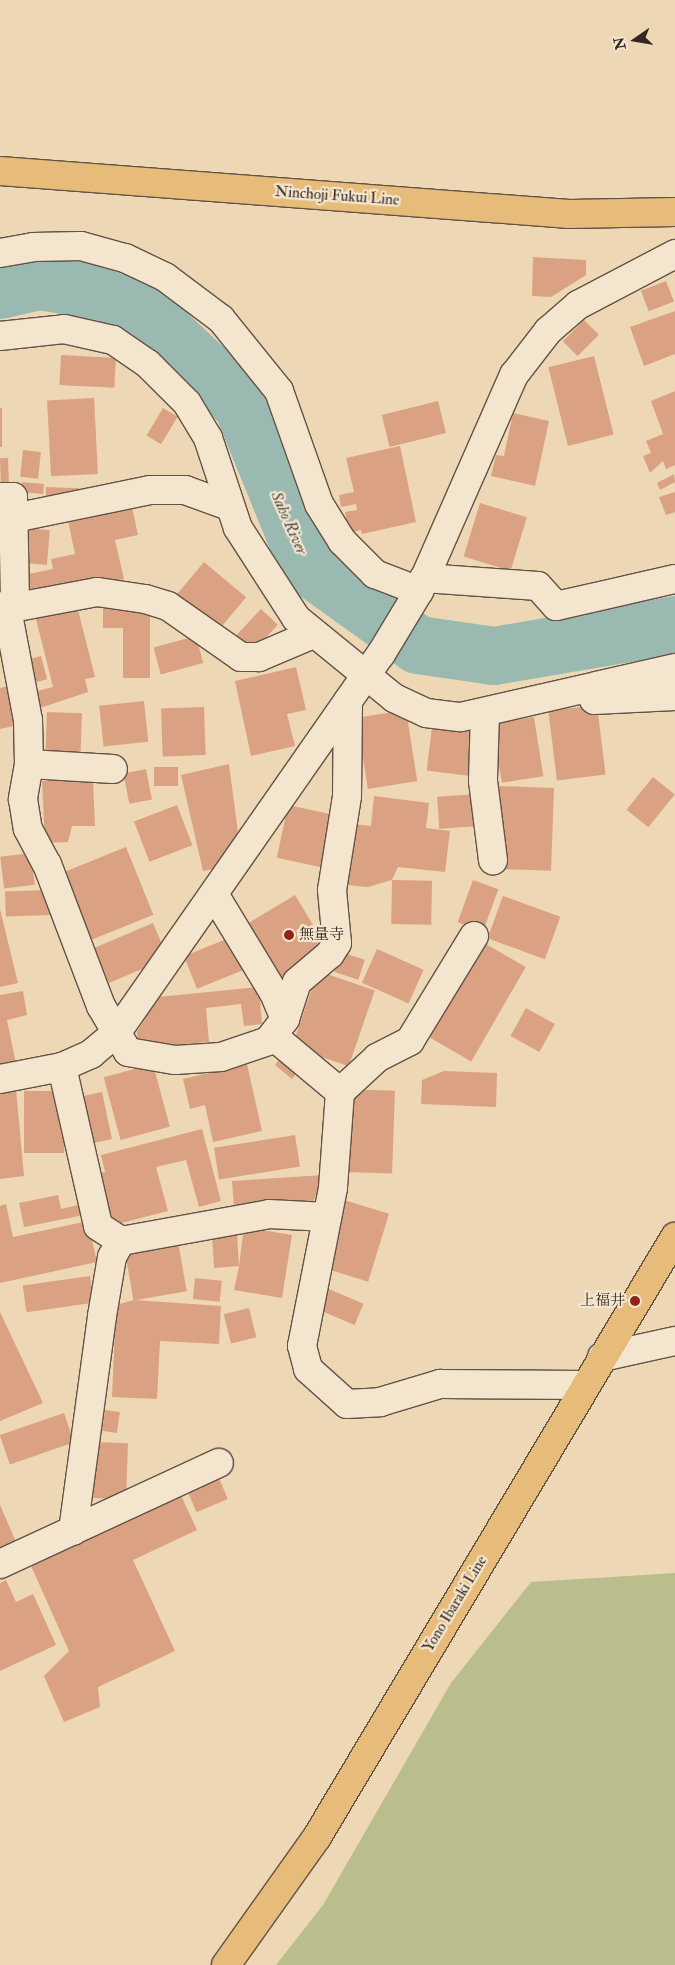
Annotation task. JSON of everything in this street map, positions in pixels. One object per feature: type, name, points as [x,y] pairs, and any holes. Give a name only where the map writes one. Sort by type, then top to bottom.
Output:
[{"type":"main road","name":"Ninchoji Fukui Line","points":[[0,171],[568,214],[675,212]]},
{"type":"main road","name":"Yono Ibaraki Line","points":[[226,1965],[316,1837],[675,1237]]},
{"type":"street","points":[[0,253],[33,247],[81,246],[125,258],[165,277],[222,318],[279,391],[318,504],[342,541],[375,574],[422,585],[538,586],[556,606],[675,579]]},
{"type":"street","points":[[0,1079],[62,1067],[91,1054],[117,1032],[381,654],[422,585],[520,368],[548,332],[578,306],[675,254]]},
{"type":"street","points":[[0,336],[64,329],[113,340],[148,364],[186,403],[208,438],[230,506],[261,570],[296,618],[364,678],[426,713],[461,716],[520,706],[675,696]]},
{"type":"street","points":[[3,610],[14,598],[7,507],[150,490],[185,490],[230,506]]},
{"type":"street","points":[[3,610],[97,592],[145,599],[168,606],[241,657],[259,657],[314,634]]},
{"type":"street","points":[[3,610],[28,720],[29,764],[23,799],[28,829],[47,864],[101,1006],[128,1052],[175,1060],[247,1052],[279,1027],[297,982],[336,943],[332,890],[347,796],[348,702]]},
{"type":"street","points":[[520,706],[575,689],[675,668]]},
{"type":"street","points":[[485,712],[483,781],[493,860]]},
{"type":"street","points":[[29,764],[114,769]]},
{"type":"street","points":[[214,894],[274,993],[279,1027],[340,1092]]},
{"type":"street","points":[[474,936],[410,1041],[377,1058],[340,1092],[327,1216],[302,1346],[308,1369],[335,1397],[347,1404],[380,1402],[440,1384],[586,1385]]},
{"type":"street","points":[[62,1067],[98,1226],[121,1240],[269,1214],[327,1216]]},
{"type":"street","points":[[73,1531],[102,1316],[112,1257],[121,1240]]},
{"type":"street","points":[[602,1357],[675,1341]]},
{"type":"street","points":[[0,1564],[219,1463]]},
{"type":"green space","points":[[675,1573],[675,1965],[276,1965],[323,1905],[451,1683],[531,1582]]},
{"type":"building","points":[[533,257],[586,260],[586,275],[551,297],[532,296]]},
{"type":"building","points":[[666,281],[674,302],[649,311],[641,291]]},
{"type":"building","points":[[675,311],[675,354],[644,366],[630,327]]},
{"type":"building","points":[[584,320],[599,335],[578,356],[563,341]]},
{"type":"building","points":[[61,355],[116,358],[114,388],[59,385]]},
{"type":"building","points":[[594,356],[614,435],[568,446],[548,367]]},
{"type":"building","points":[[675,391],[675,465],[666,469],[663,461],[650,473],[643,456],[651,453],[646,441],[663,434],[651,401]]},
{"type":"building","points":[[94,398],[98,474],[51,476],[47,400]]},
{"type":"building","points":[[438,401],[446,433],[390,447],[382,415]]},
{"type":"building","points":[[0,408],[2,408],[2,447],[0,447]]},
{"type":"building","points":[[163,408],[178,417],[161,444],[147,435]]},
{"type":"building","points":[[513,413],[549,421],[535,486],[491,476],[496,455],[504,456]]},
{"type":"building","points":[[400,446],[416,522],[362,534],[361,530],[349,533],[345,512],[357,510],[356,504],[341,507],[339,495],[354,492],[346,458]]},
{"type":"building","points":[[23,450],[41,452],[38,479],[20,477]]},
{"type":"building","points":[[0,458],[8,458],[9,490],[1,490]]},
{"type":"building","points":[[674,474],[675,482],[660,490],[657,483]]},
{"type":"building","points":[[22,482],[44,484],[43,494],[21,492]]},
{"type":"building","points":[[46,487],[79,488],[78,502],[46,501]]},
{"type":"building","points":[[675,492],[675,512],[666,515],[659,497]]},
{"type":"building","points":[[131,502],[138,535],[115,540],[124,579],[29,599],[24,575],[53,569],[51,559],[75,554],[67,516]]},
{"type":"building","points":[[480,503],[527,517],[510,571],[464,557]]},
{"type":"building","points":[[25,528],[50,530],[47,565],[22,563]]},
{"type":"building","points":[[204,562],[246,597],[218,631],[176,596]]},
{"type":"building","points":[[76,602],[95,677],[85,679],[88,692],[34,710],[29,693],[53,687],[33,607]]},
{"type":"building","points":[[103,605],[150,605],[150,678],[123,678],[123,628],[103,628]]},
{"type":"building","points":[[261,609],[278,625],[253,651],[236,635]]},
{"type":"building","points":[[196,636],[203,663],[161,674],[153,647]]},
{"type":"building","points":[[41,656],[47,679],[29,684],[23,661]]},
{"type":"building","points":[[296,667],[306,710],[287,714],[295,746],[251,756],[235,681]]},
{"type":"building","points":[[14,685],[23,724],[0,729],[0,688]]},
{"type":"building","points":[[144,701],[148,742],[104,746],[99,706]]},
{"type":"building","points":[[597,705],[606,774],[557,780],[548,711]]},
{"type":"building","points":[[204,707],[206,755],[163,756],[161,709]]},
{"type":"building","points":[[406,710],[417,781],[368,789],[357,718]]},
{"type":"building","points":[[47,712],[82,713],[81,752],[46,751]]},
{"type":"building","points":[[534,717],[543,776],[502,783],[493,724]]},
{"type":"building","points":[[433,719],[479,725],[472,776],[427,771]]},
{"type":"building","points":[[229,764],[240,848],[225,867],[203,871],[181,775]]},
{"type":"building","points":[[154,767],[178,767],[178,786],[154,786]]},
{"type":"building","points":[[146,769],[152,799],[129,804],[123,773]]},
{"type":"building","points":[[653,777],[675,795],[648,827],[627,810]]},
{"type":"building","points":[[93,779],[95,826],[72,826],[68,842],[45,843],[42,781]]},
{"type":"building","points":[[499,786],[554,788],[551,871],[496,869]]},
{"type":"building","points":[[477,794],[479,826],[439,829],[437,797]]},
{"type":"building","points":[[374,796],[429,803],[426,828],[450,831],[445,872],[398,867],[392,880],[368,887],[346,885],[352,824],[371,826]]},
{"type":"building","points":[[177,805],[192,845],[149,862],[134,821]]},
{"type":"building","points":[[288,805],[336,815],[325,868],[277,858]]},
{"type":"building","points":[[126,847],[153,915],[87,942],[59,874]]},
{"type":"building","points":[[31,853],[35,885],[4,889],[0,857]]},
{"type":"building","points":[[392,880],[432,881],[431,925],[391,924]]},
{"type":"building","points":[[473,880],[498,889],[483,932],[458,922]]},
{"type":"building","points":[[51,890],[52,915],[6,917],[5,892]]},
{"type":"building","points":[[295,895],[327,949],[273,981],[241,927]]},
{"type":"building","points":[[503,896],[560,917],[545,959],[488,938]]},
{"type":"building","points":[[0,909],[18,983],[0,987]]},
{"type":"building","points":[[153,923],[168,958],[109,983],[94,948]]},
{"type":"building","points":[[234,936],[247,968],[197,989],[184,956]]},
{"type":"building","points":[[479,940],[526,967],[471,1061],[424,1034]]},
{"type":"building","points":[[377,949],[424,970],[409,1004],[362,983]]},
{"type":"building","points":[[341,952],[365,960],[358,980],[335,972]]},
{"type":"building","points":[[318,971],[375,991],[349,1066],[292,1047]]},
{"type":"building","points":[[259,987],[262,1024],[244,1026],[241,1004],[206,1008],[209,1042],[138,1048],[137,1032],[158,997]]},
{"type":"building","points":[[23,991],[27,1015],[7,1020],[16,1064],[0,1066],[0,995]]},
{"type":"building","points":[[526,1008],[555,1024],[539,1052],[510,1036]]},
{"type":"building","points":[[285,1052],[301,1067],[292,1079],[275,1065]]},
{"type":"building","points":[[153,1064],[170,1127],[121,1140],[104,1077]]},
{"type":"building","points":[[247,1064],[262,1131],[213,1142],[205,1105],[190,1109],[183,1079]]},
{"type":"building","points":[[444,1071],[497,1073],[496,1107],[421,1104],[422,1080]]},
{"type":"building","points":[[16,1089],[24,1176],[0,1179],[0,1090]]},
{"type":"building","points":[[347,1089],[395,1091],[392,1174],[344,1172]]},
{"type":"building","points":[[24,1091],[64,1091],[64,1153],[24,1153]]},
{"type":"building","points":[[102,1092],[112,1139],[88,1144],[78,1097]]},
{"type":"building","points":[[202,1129],[221,1201],[199,1207],[186,1160],[156,1167],[168,1211],[106,1227],[92,1175],[105,1172],[101,1155]]},
{"type":"building","points":[[295,1135],[300,1167],[219,1179],[214,1148]]},
{"type":"building","points":[[324,1175],[313,1202],[234,1208],[232,1181]]},
{"type":"building","points":[[58,1195],[61,1209],[78,1205],[84,1215],[24,1227],[19,1203]]},
{"type":"building","points":[[344,1200],[389,1214],[368,1282],[323,1268]]},
{"type":"building","points":[[6,1204],[13,1237],[88,1221],[97,1262],[0,1283],[0,1206]]},
{"type":"building","points":[[244,1227],[292,1235],[282,1298],[234,1290]]},
{"type":"building","points":[[237,1234],[239,1266],[214,1268],[212,1235]]},
{"type":"building","points":[[177,1236],[187,1291],[134,1301],[124,1245]]},
{"type":"building","points":[[90,1276],[94,1303],[26,1312],[23,1285]]},
{"type":"building","points":[[195,1278],[222,1281],[220,1302],[193,1299]]},
{"type":"building","points":[[324,1287],[364,1304],[355,1325],[315,1308]]},
{"type":"building","points":[[134,1300],[221,1306],[219,1344],[160,1341],[157,1399],[112,1397],[116,1305]]},
{"type":"building","points":[[249,1308],[256,1337],[231,1343],[224,1314]]},
{"type":"building","points":[[0,1312],[43,1403],[0,1421]]},
{"type":"building","points":[[105,1410],[120,1412],[117,1433],[102,1431]]},
{"type":"building","points":[[64,1413],[74,1442],[10,1464],[0,1435]]},
{"type":"building","points":[[94,1442],[128,1443],[126,1499],[92,1498]]},
{"type":"building","points":[[218,1476],[228,1499],[196,1512],[187,1489]]},
{"type":"building","points":[[178,1489],[197,1530],[133,1560],[175,1651],[98,1687],[100,1707],[64,1722],[44,1676],[69,1651],[28,1559]]},
{"type":"building","points":[[0,1505],[19,1549],[0,1557]]},
{"type":"building","points":[[6,1580],[16,1602],[33,1594],[56,1645],[0,1671],[0,1583]]},
{"type":"waterway","name":"Saho River","points":[[0,290],[39,281],[72,286],[146,314],[242,404],[308,566],[418,645],[494,656],[675,625]]},
{"type":"place","name":"無量寺","points":[[289,935]]},
{"type":"place","name":"上福井","points":[[635,1301]]}]
